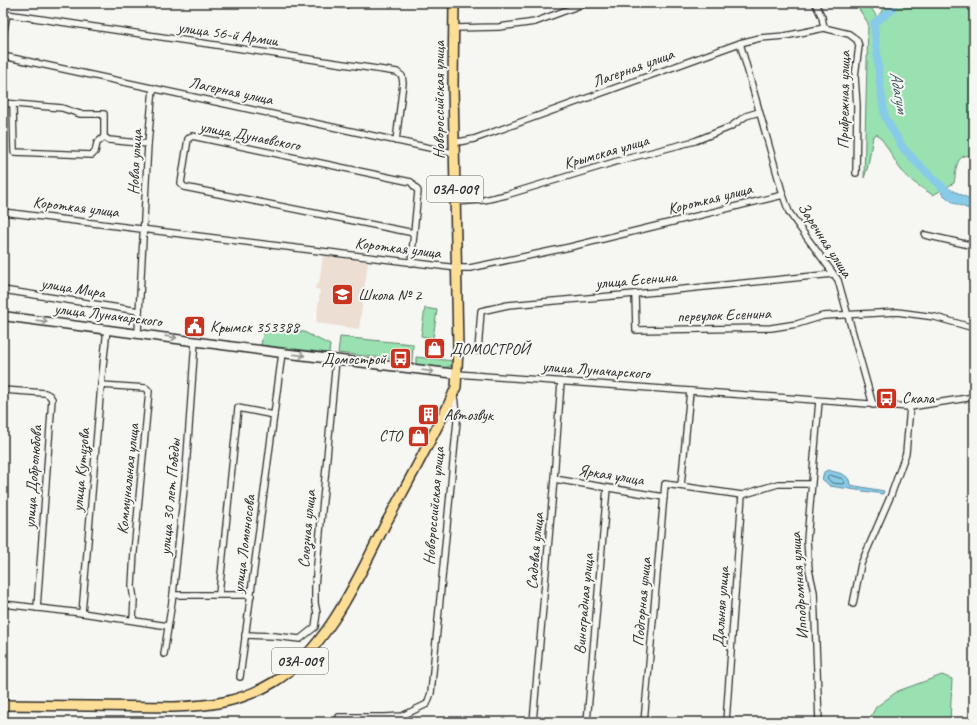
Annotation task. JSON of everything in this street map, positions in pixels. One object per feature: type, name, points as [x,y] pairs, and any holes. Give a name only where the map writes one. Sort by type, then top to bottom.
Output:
[{"type":"main road","name":"Новороссийская улица","points":[[453,3],[453,143],[457,268],[457,374],[454,394]]},
{"type":"main road","name":"улица Луначарского","points":[[3,316],[336,360],[457,374]]},
{"type":"main road","name":"03А-009","points":[[3,705],[200,706],[235,700],[252,694],[275,682],[292,669],[326,632],[367,562],[454,394]]},
{"type":"street","points":[[327,3],[346,5],[350,3]]},
{"type":"street","points":[[453,28],[499,27],[535,22],[583,4],[614,3]]},
{"type":"street","points":[[815,3],[822,17],[824,28]]},
{"type":"street","name":"улица 56-й Армии","points":[[3,36],[7,14],[397,72],[402,76],[403,83],[396,141]]},
{"type":"street","name":"Лагерная улица","points":[[453,143],[474,139],[740,43],[760,38],[785,36],[824,28]]},
{"type":"street","name":"Прибрежная улица","points":[[824,28],[849,34],[857,40],[859,46],[855,76],[857,106],[856,173]]},
{"type":"street","name":"Заречная улица","points":[[740,43],[783,195],[796,223],[838,280],[873,405]]},
{"type":"street","name":"Лагерная улица","points":[[3,56],[454,153]]},
{"type":"street","name":"Новая улица","points":[[138,333],[148,144],[153,88]]},
{"type":"street","points":[[3,103],[62,108],[80,114],[104,114],[104,137],[97,143],[95,152],[92,155],[14,152],[13,105]]},
{"type":"street","name":"Крымская улица","points":[[455,202],[484,200],[695,140],[730,127],[746,116],[759,112]]},
{"type":"street","name":"улица Дунаевского","points":[[192,136],[411,182],[418,192],[414,233],[184,187],[181,183],[188,138],[192,136]]},
{"type":"street","points":[[104,137],[109,140],[148,144]]},
{"type":"street","name":"Короткая улица","points":[[3,212],[457,268],[470,268],[570,247],[783,195]]},
{"type":"street","points":[[411,262],[414,233]]},
{"type":"street","points":[[925,235],[974,246]]},
{"type":"street","name":"улица Есенина","points":[[478,351],[481,311],[508,305],[833,274]]},
{"type":"street","name":"улица Мира","points":[[3,290],[139,311]]},
{"type":"street","name":"переулок Есенина","points":[[635,294],[636,330],[771,328],[797,324],[823,316],[848,315]]},
{"type":"street","points":[[848,315],[897,312],[935,317],[974,328]]},
{"type":"street","name":"улица Кутузова","points":[[82,613],[100,385],[107,329]]},
{"type":"street","name":"улица 30 лет Победы","points":[[164,654],[173,595],[186,470],[195,341]]},
{"type":"street","name":"улица Ломоносова","points":[[240,677],[282,353]]},
{"type":"street","name":"Союзная улица","points":[[245,635],[300,638],[314,627],[317,613],[315,603],[315,586],[336,360]]},
{"type":"street","name":"улица Луначарского","points":[[457,374],[910,407],[974,397]]},
{"type":"street","name":"Садовая улица","points":[[533,722],[561,382]]},
{"type":"street","name":"Коммунальная улица","points":[[100,385],[146,388],[149,391],[134,552],[132,586],[134,600],[133,620]]},
{"type":"street","name":"улица Добролюбова","points":[[3,390],[45,393],[52,399],[37,608]]},
{"type":"street","points":[[680,486],[690,391]]},
{"type":"street","name":"Новороссийская улица","points":[[339,716],[402,716],[427,704],[431,693],[457,421],[454,394]]},
{"type":"street","name":"Ипподромная улица","points":[[819,401],[807,540],[809,570],[814,592],[819,722]]},
{"type":"street","points":[[853,604],[861,564],[891,495],[906,453],[910,407]]},
{"type":"street","name":"улица Ломоносова","points":[[219,594],[238,408],[274,415]]},
{"type":"street","name":"Яркая улица","points":[[554,479],[664,497]]},
{"type":"street","name":"Яркая улица","points":[[665,484],[742,495],[778,484],[811,484]]},
{"type":"street","name":"Подгорная улица","points":[[644,722],[665,484]]},
{"type":"street","name":"Виноградная улица","points":[[587,722],[608,488]]},
{"type":"street","name":"Дальняя улица","points":[[726,722],[742,495]]},
{"type":"street","points":[[173,595],[251,595]]},
{"type":"street","points":[[3,604],[82,613],[168,626]]},
{"type":"shaded area","name":"Школа № 2","points":[[323,256],[368,262],[359,329],[316,323],[320,290],[315,289],[316,284],[319,284]]},
{"type":"green space","points":[[855,3],[868,3],[877,17],[883,10],[884,3],[968,3],[974,17],[974,156],[968,155],[960,159],[956,168],[954,183],[933,195],[905,175],[877,134],[873,136],[868,166],[864,178],[868,23]]},
{"type":"green space","points":[[425,308],[437,310],[433,338],[421,336]]},
{"type":"green space","points":[[264,328],[304,332],[330,345],[329,353],[261,345]]},
{"type":"green space","points":[[340,337],[413,344],[412,361],[338,353]]},
{"type":"green space","points":[[416,357],[454,361],[451,366],[443,368],[416,365]]},
{"type":"green space","points":[[942,675],[952,679],[950,722],[868,722],[876,707],[898,691]]},
{"type":"water","points":[[948,188],[974,201],[974,211],[954,203],[941,193]]},
{"type":"water","points":[[828,470],[839,473],[848,478],[850,485],[884,491],[883,494],[830,486],[822,479],[824,472]]},
{"type":"waterway","name":"Адагум","points":[[893,3],[892,10],[874,23],[885,117],[903,148],[953,197]]},
{"type":"place","name":"Школа № 2","points":[[342,295]]},
{"type":"place","name":"Крымск 353388","points":[[194,327]]},
{"type":"place","name":"ДОМОСТРОЙ","points":[[434,349]]},
{"type":"place","name":"Домострой","points":[[401,359]]},
{"type":"place","name":"Скала","points":[[887,398]]},
{"type":"place","name":"Автозвук","points":[[429,415]]},
{"type":"place","name":"СТО","points":[[418,436]]}]
